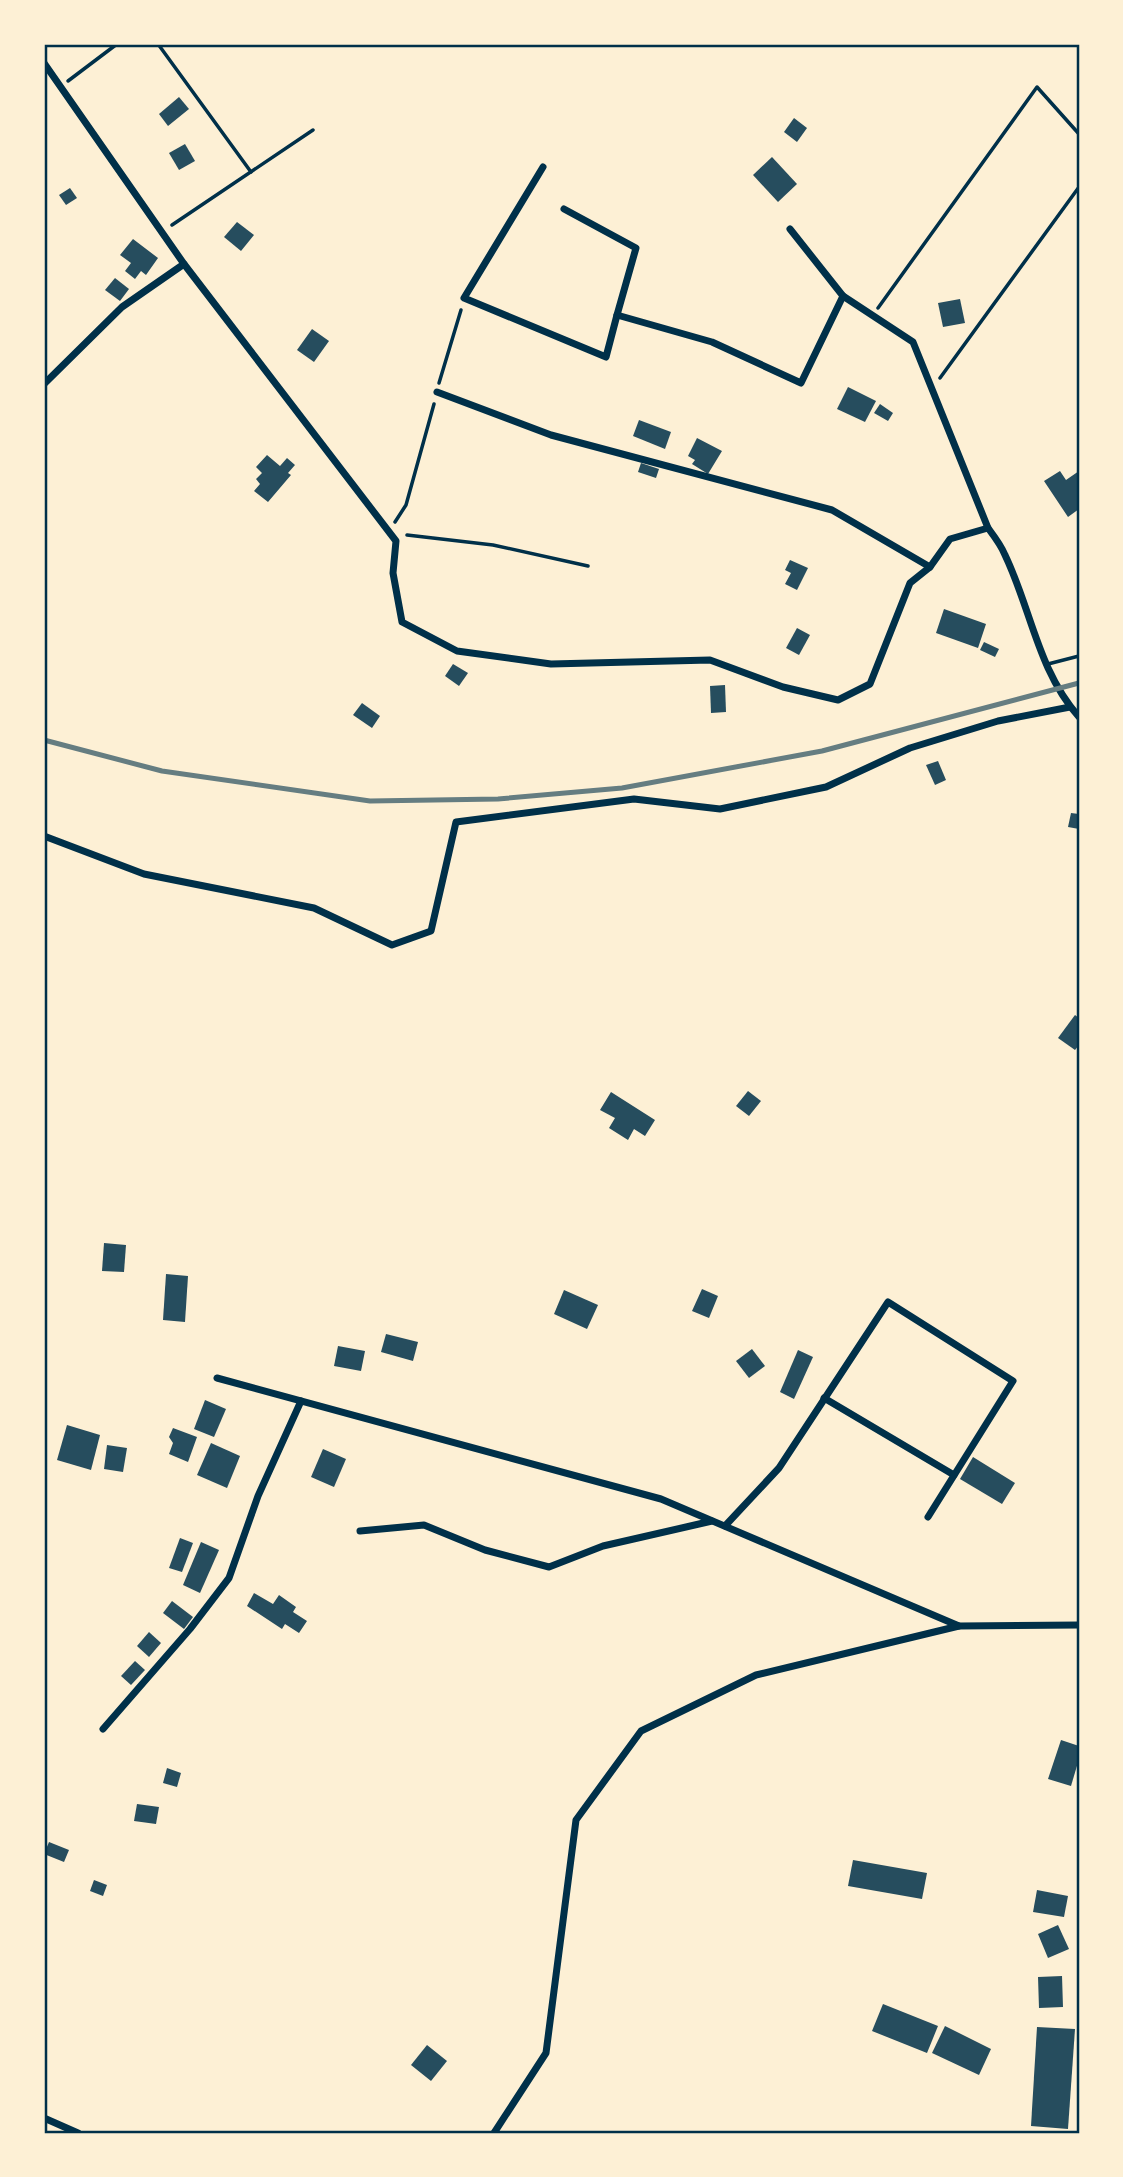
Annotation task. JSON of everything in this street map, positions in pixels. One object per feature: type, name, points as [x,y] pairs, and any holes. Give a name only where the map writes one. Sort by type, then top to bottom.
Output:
[{"type":"street","points":[[44,63],[184,264],[396,541],[393,573],[402,622],[457,651],[551,664],[710,660],[783,687],[838,700],[870,684],[910,583],[930,566],[950,539],[988,528]]},
{"type":"street","points":[[544,167],[464,298],[606,357],[636,248],[564,209]]},
{"type":"street","points":[[790,229],[842,296],[914,342],[988,528],[1005,554],[1045,664],[1063,698],[1079,717]]},
{"type":"street","points":[[44,384],[122,307],[184,264]]},
{"type":"street","points":[[617,315],[712,342],[801,383],[842,296]]},
{"type":"street","points":[[437,392],[551,435],[832,510],[930,566]]},
{"type":"street","points":[[44,836],[144,874],[314,908],[392,945],[431,931],[456,822],[634,799],[720,809],[827,787],[910,748],[998,721],[1070,707]]},
{"type":"street","points":[[725,1526],[779,1468],[888,1303],[1013,1381],[928,1517]]},
{"type":"street","points":[[217,1378],[661,1499],[959,1626]]},
{"type":"street","points":[[824,1398],[954,1475]]},
{"type":"street","points":[[103,1730],[190,1629],[229,1578],[258,1496],[301,1401]]},
{"type":"street","points":[[360,1531],[424,1525],[485,1550],[549,1567],[603,1546],[712,1521]]},
{"type":"street","points":[[494,2133],[546,2053],[576,1820],[641,1731],[756,1675],[959,1626],[1079,1625]]},
{"type":"street","points":[[44,2118],[78,2133]]},
{"type":"lane","points":[[1045,664],[1079,656]]},
{"type":"path","points":[[60,87],[117,44]]},
{"type":"path","points":[[158,44],[251,172]]},
{"type":"path","points":[[873,316],[1037,87],[1079,134]]},
{"type":"path","points":[[161,232],[313,130]]},
{"type":"path","points":[[932,388],[1079,187]]},
{"type":"path","points":[[464,298],[406,505],[390,533],[493,545],[588,566]]},
{"type":"building","points":[[179,97],[189,109],[168,126],[159,114]]},
{"type":"building","points":[[794,118],[807,128],[797,142],[784,132]]},
{"type":"building","points":[[185,144],[195,161],[179,170],[169,153]]},
{"type":"building","points":[[772,157],[797,184],[778,202],[753,175]]},
{"type":"building","points":[[70,188],[77,198],[66,205],[59,195]]},
{"type":"building","points":[[237,222],[254,235],[241,251],[224,237]]},
{"type":"building","points":[[133,239],[158,258],[146,275],[141,271],[135,279],[125,271],[131,263],[120,255]]},
{"type":"building","points":[[115,278],[129,289],[120,301],[105,290]]},
{"type":"building","points":[[960,299],[965,323],[943,327],[938,303]]},
{"type":"building","points":[[312,329],[329,341],[314,362],[297,350]]},
{"type":"building","points":[[848,387],[876,401],[865,422],[837,409]]},
{"type":"building","points":[[880,404],[893,413],[888,421],[874,413]]},
{"type":"building","points":[[639,420],[671,432],[665,449],[633,436]]},
{"type":"building","points":[[697,438],[722,451],[708,474],[692,464],[695,460],[688,456]]},
{"type":"building","points":[[267,455],[280,466],[287,458],[295,465],[288,473],[291,475],[268,502],[254,491],[260,484],[256,479],[262,473],[256,467]]},
{"type":"building","points":[[641,463],[659,469],[656,478],[638,472]]},
{"type":"building","points":[[1060,471],[1066,480],[1079,471],[1079,509],[1068,517],[1044,481]]},
{"type":"building","points":[[790,560],[808,568],[797,590],[785,584],[791,573],[785,570]]},
{"type":"building","points":[[944,609],[986,624],[978,648],[936,633]]},
{"type":"building","points":[[797,628],[810,635],[799,655],[786,648]]},
{"type":"building","points":[[984,642],[999,649],[995,657],[980,650]]},
{"type":"building","points":[[453,664],[468,673],[459,686],[445,676]]},
{"type":"building","points":[[725,685],[726,712],[711,713],[710,686]]},
{"type":"building","points":[[362,703],[380,716],[372,728],[353,715]]},
{"type":"building","points":[[938,761],[946,780],[935,785],[926,765]]},
{"type":"building","points":[[1071,813],[1079,814],[1079,829],[1068,827]]},
{"type":"building","points":[[1075,1015],[1079,1018],[1079,1045],[1075,1050],[1058,1038]]},
{"type":"building","points":[[748,1091],[761,1101],[749,1116],[736,1106]]},
{"type":"building","points":[[611,1092],[655,1120],[645,1136],[634,1129],[628,1140],[609,1128],[615,1118],[600,1110]]},
{"type":"building","points":[[104,1243],[126,1245],[124,1272],[102,1271]]},
{"type":"building","points":[[166,1274],[188,1276],[185,1322],[163,1320]]},
{"type":"building","points":[[702,1289],[718,1296],[709,1318],[692,1311]]},
{"type":"building","points":[[564,1290],[598,1305],[587,1329],[554,1314]]},
{"type":"building","points":[[386,1334],[418,1342],[413,1361],[381,1352]]},
{"type":"building","points":[[338,1346],[365,1351],[361,1371],[334,1366]]},
{"type":"building","points":[[752,1349],[765,1366],[749,1378],[736,1361]]},
{"type":"building","points":[[798,1350],[813,1357],[794,1399],[780,1392]]},
{"type":"building","points":[[205,1400],[226,1409],[214,1437],[194,1429]]},
{"type":"building","points":[[67,1425],[100,1435],[91,1470],[57,1460]]},
{"type":"building","points":[[173,1428],[197,1437],[188,1462],[169,1454],[173,1443],[169,1437]]},
{"type":"building","points":[[211,1443],[240,1456],[227,1488],[197,1475]]},
{"type":"building","points":[[107,1445],[127,1448],[123,1472],[104,1469]]},
{"type":"building","points":[[323,1449],[346,1459],[334,1487],[311,1477]]},
{"type":"building","points":[[973,1457],[1015,1483],[1002,1504],[960,1479]]},
{"type":"building","points":[[180,1538],[193,1543],[182,1572],[169,1568]]},
{"type":"building","points":[[201,1542],[219,1550],[200,1593],[183,1585]]},
{"type":"building","points":[[254,1593],[273,1604],[279,1595],[296,1607],[293,1612],[307,1621],[299,1633],[285,1624],[282,1629],[247,1606]]},
{"type":"building","points":[[172,1601],[193,1617],[184,1629],[163,1613]]},
{"type":"building","points":[[149,1632],[161,1643],[149,1657],[137,1646]]},
{"type":"building","points":[[135,1661],[145,1670],[131,1685],[121,1676]]},
{"type":"building","points":[[1061,1740],[1079,1746],[1079,1759],[1071,1786],[1048,1779]]},
{"type":"building","points":[[167,1768],[181,1773],[177,1787],[163,1783]]},
{"type":"building","points":[[137,1804],[159,1807],[156,1824],[134,1821]]},
{"type":"building","points":[[49,1842],[69,1850],[64,1862],[44,1854]]},
{"type":"building","points":[[853,1860],[927,1873],[922,1899],[848,1886]]},
{"type":"building","points":[[94,1880],[107,1885],[103,1896],[90,1891]]},
{"type":"building","points":[[1037,1890],[1068,1896],[1064,1917],[1033,1912]]},
{"type":"building","points":[[1058,1925],[1069,1949],[1048,1958],[1038,1934]]},
{"type":"building","points":[[1062,1976],[1063,2007],[1039,2008],[1038,1977]]},
{"type":"building","points":[[883,2004],[938,2026],[927,2053],[872,2031]]},
{"type":"building","points":[[945,2026],[991,2049],[979,2075],[932,2053]]},
{"type":"building","points":[[1037,2027],[1075,2029],[1068,2129],[1031,2126]]},
{"type":"building","points":[[427,2045],[447,2061],[431,2081],[411,2065]]},
{"type":"railway","points":[[44,740],[162,771],[370,801],[498,799],[622,788],[822,751],[1079,683]]}]
